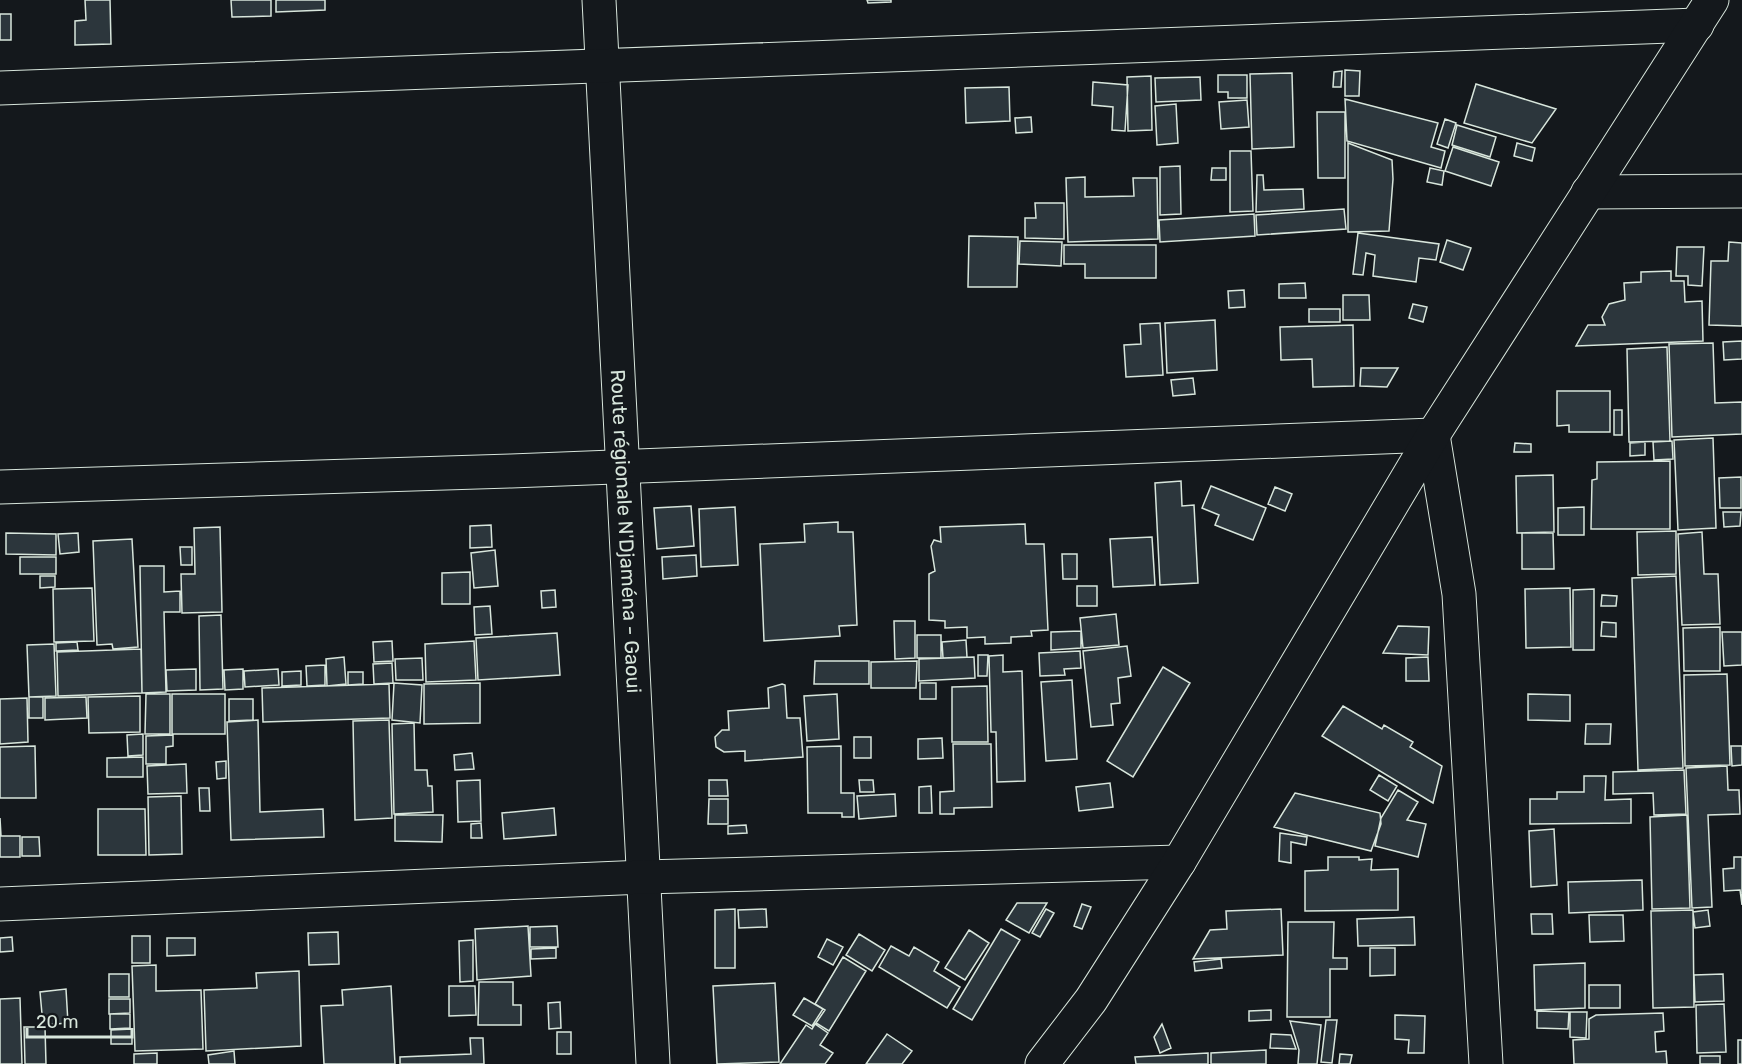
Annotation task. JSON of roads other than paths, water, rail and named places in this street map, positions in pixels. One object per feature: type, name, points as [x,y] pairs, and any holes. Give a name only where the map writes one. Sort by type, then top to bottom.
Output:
[{"type":"street","name":"Route régionale N'Djaména - Gaoui","points":[[599,0],[653,1064]]},
{"type":"street","points":[[0,88],[603,66],[1704,12]]},
{"type":"street","points":[[1042,1064],[1091,1000],[1179,862],[1433,435],[1704,12]]},
{"type":"street","points":[[1588,192],[1742,192]]},
{"type":"street","points":[[0,487],[1433,435]]},
{"type":"street","points":[[1433,435],[1459,594],[1486,1064]]},
{"type":"street","points":[[0,904],[644,877],[1179,862]]}]
